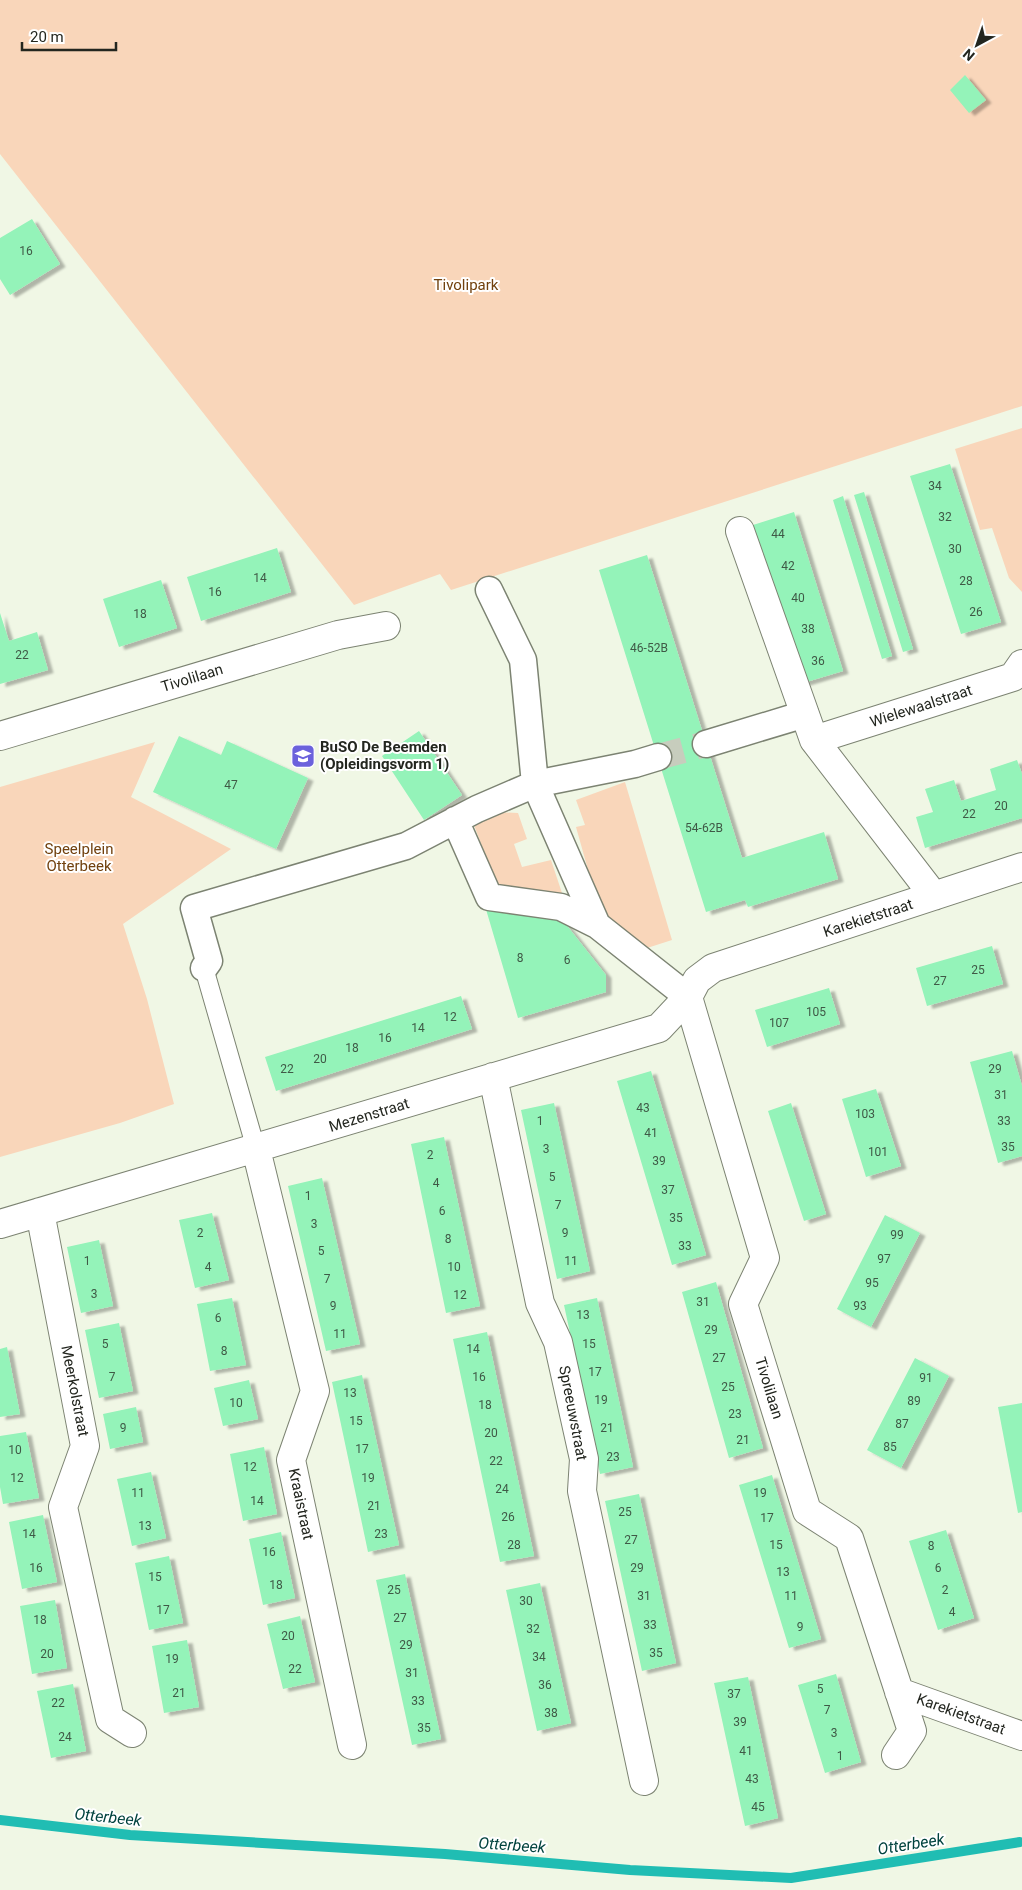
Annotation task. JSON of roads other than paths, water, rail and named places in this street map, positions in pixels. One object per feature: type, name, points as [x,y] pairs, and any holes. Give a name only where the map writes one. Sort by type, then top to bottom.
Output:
[{"type":"street","points":[[740,531],[814,740],[934,896]]},
{"type":"street","points":[[489,590],[523,660],[535,784],[597,925]]},
{"type":"street","name":"Tivolilaan","points":[[0,736],[338,635],[386,626]]},
{"type":"street","name":"Wielewaalstraat","points":[[814,740],[1013,677],[1022,664]]},
{"type":"street","points":[[706,744],[805,714]]},
{"type":"street","points":[[204,968],[209,961],[194,908],[406,846],[455,820],[535,784],[658,757]]},
{"type":"street","points":[[455,820],[489,898],[561,907],[597,925],[688,997]]},
{"type":"street","name":"Karekietstraat","points":[[713,968],[1022,868]]},
{"type":"street","name":"Mezenstraat","points":[[0,1224],[659,1028],[688,997],[697,980],[713,968]]},
{"type":"street","name":"Tivolilaan","points":[[688,997],[766,1258],[743,1304],[807,1511],[849,1538],[912,1731],[896,1755]]},
{"type":"street","name":"Spreeuwstraat","points":[[493,1077],[540,1303],[558,1342],[584,1459],[582,1491],[644,1781]]},
{"type":"street","name":"Kraaistraat","points":[[256,1149],[315,1391],[291,1460],[352,1745]]},
{"type":"street","name":"Meerkolstraat","points":[[40,1212],[85,1446],[63,1507],[110,1719],[132,1733]]},
{"type":"street","name":"Karekietstraat","points":[[899,1692],[1022,1736]]},
{"type":"lane","points":[[204,968],[256,1149]]},
{"type":"waterway","name":"Otterbeek","points":[[0,1820],[130,1835],[445,1854],[630,1870],[791,1878],[1020,1842]]},
{"type":"tunnel","points":[[658,757],[706,744]]},
{"type":"place","name":"BuSO De Beemden (Opleidingsvorm 1)","points":[[303,756]]},
{"type":"park label","name":"Tivolipark","points":[[466,285]]},
{"type":"park label","name":"Speelplein Otterbeek","points":[[79,858]]}]
